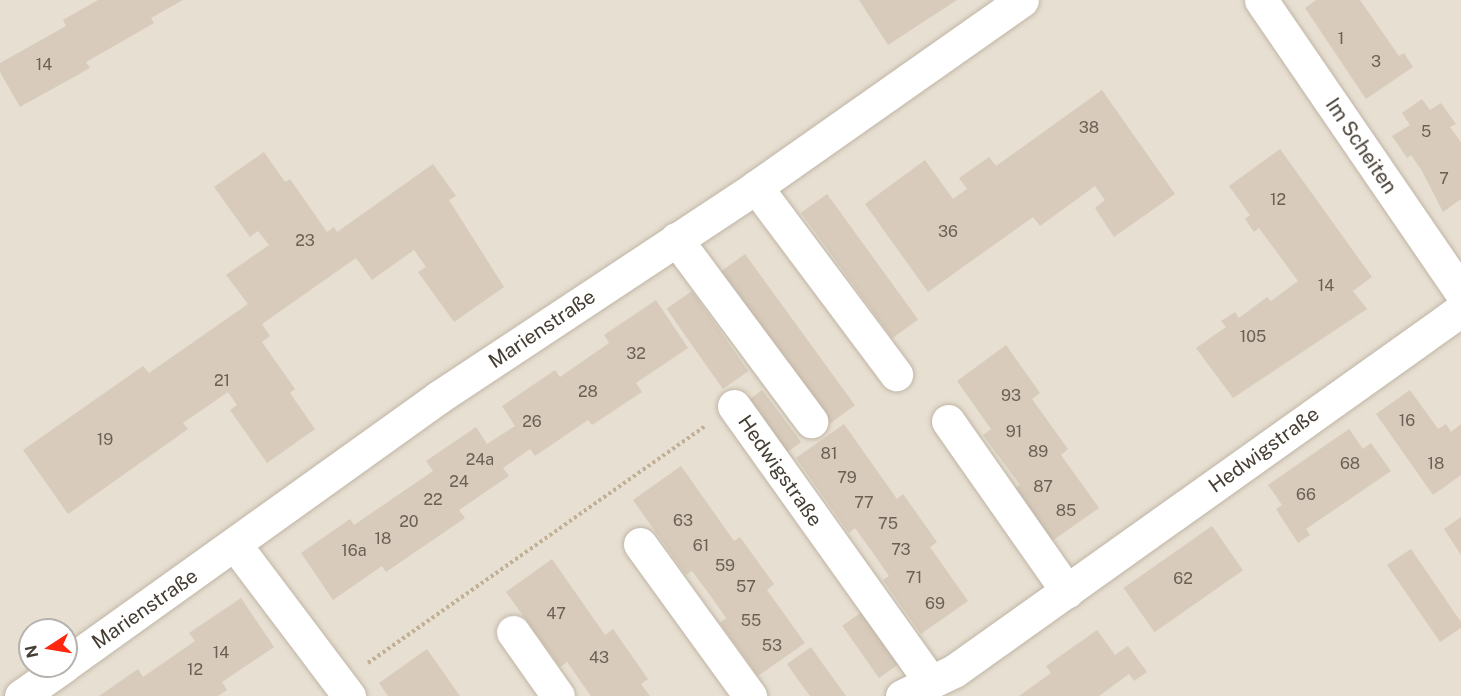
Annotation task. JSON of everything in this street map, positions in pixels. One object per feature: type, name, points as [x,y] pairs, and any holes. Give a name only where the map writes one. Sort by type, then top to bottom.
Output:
[{"type":"street","name":"Marienstraße","points":[[78,656],[236,546],[440,397],[756,187],[1022,0]]},
{"type":"street","name":"Im Scheiten","points":[[1261,0],[1461,292]]},
{"type":"street","points":[[756,187],[896,374]]},
{"type":"street","points":[[676,239],[811,421]]},
{"type":"street","name":"Hedwigstraße","points":[[734,406],[916,689],[954,671],[1461,310]]},
{"type":"street","points":[[948,421],[1067,591]]},
{"type":"street","points":[[640,544],[750,696]]},
{"type":"street","points":[[236,546],[345,689]]},
{"type":"street","points":[[513,632],[558,696]]},
{"type":"street","name":"Marienstraße","points":[[21,696],[47,678]]},
{"type":"path","points":[[345,689],[734,406]]},
{"type":"shaded area","points":[[0,0],[1461,0],[1461,696],[0,696]]},
{"type":"building","points":[[98,0],[183,0],[151,18],[154,23],[86,62],[90,68],[20,107],[0,72],[0,63],[66,26],[63,20]]},
{"type":"building","points":[[859,0],[957,0],[888,45]]},
{"type":"building","points":[[1316,0],[1360,0],[1399,56],[1404,53],[1413,67],[1366,99],[1305,8]]},
{"type":"building","points":[[1102,90],[1175,194],[1114,237],[1095,208],[1105,200],[1095,186],[1040,226],[1033,217],[928,292],[865,204],[925,160],[953,199],[967,189],[959,178],[989,157],[996,166]]},
{"type":"building","points":[[1422,99],[1430,110],[1441,103],[1456,124],[1450,127],[1461,142],[1461,199],[1443,212],[1422,171],[1411,155],[1407,158],[1392,136],[1410,125],[1402,113]]},
{"type":"building","points":[[1280,149],[1372,277],[1353,291],[1367,309],[1233,398],[1196,348],[1226,327],[1221,321],[1235,312],[1239,318],[1267,297],[1271,301],[1298,281],[1259,228],[1254,232],[1245,219],[1250,215],[1229,186]]},
{"type":"building","points":[[264,152],[285,182],[290,179],[327,232],[334,227],[337,232],[433,164],[456,196],[449,200],[504,287],[454,322],[418,272],[426,267],[414,250],[372,280],[356,258],[262,324],[270,336],[262,342],[295,389],[290,393],[315,429],[267,463],[230,410],[237,405],[228,392],[183,423],[188,429],[68,514],[23,450],[143,366],[149,373],[248,304],[226,275],[269,245],[258,231],[250,237],[214,187]]},
{"type":"building","points":[[827,194],[918,319],[892,338],[801,213]]},
{"type":"building","points":[[745,254],[855,405],[830,424],[720,272]]},
{"type":"building","points":[[692,291],[748,371],[723,389],[667,309]]},
{"type":"building","points":[[656,300],[688,348],[636,383],[642,392],[592,425],[588,420],[535,456],[530,449],[503,468],[509,476],[459,510],[465,518],[386,572],[382,566],[333,600],[301,553],[350,519],[354,525],[433,471],[426,461],[476,427],[487,444],[515,426],[502,406],[555,370],[560,377],[609,343],[604,335]]},
{"type":"building","points":[[1006,345],[1040,393],[1032,399],[1068,449],[1061,455],[1099,508],[1052,541],[1014,489],[1020,485],[983,435],[991,429],[957,381]]},
{"type":"building","points":[[762,390],[801,442],[778,459],[739,407]]},
{"type":"building","points":[[1410,390],[1438,429],[1446,424],[1451,432],[1461,424],[1461,475],[1433,495],[1376,414]]},
{"type":"building","points":[[844,424],[897,499],[903,494],[937,542],[930,547],[968,601],[921,634],[883,580],[889,576],[873,553],[855,528],[849,533],[796,458]]},
{"type":"building","points":[[1349,429],[1363,449],[1371,443],[1391,471],[1306,529],[1310,535],[1298,543],[1276,509],[1282,505],[1268,485]]},
{"type":"building","points":[[681,466],[734,541],[740,537],[774,584],[767,590],[805,643],[758,676],[720,623],[726,618],[710,595],[692,571],[686,575],[633,500]]},
{"type":"building","points":[[1461,517],[1461,555],[1444,529]]},
{"type":"building","points":[[1212,526],[1243,570],[1155,632],[1124,588]]},
{"type":"building","points":[[1411,549],[1461,622],[1461,628],[1440,642],[1387,565]]},
{"type":"building","points":[[552,559],[605,635],[613,629],[648,679],[641,684],[650,696],[591,696],[567,662],[560,667],[506,592]]},
{"type":"building","points":[[241,598],[274,647],[222,682],[227,690],[218,696],[99,696],[138,669],[143,677],[195,641],[189,633]]},
{"type":"building","points":[[866,609],[903,661],[879,678],[842,626]]},
{"type":"building","points":[[1097,630],[1115,655],[1128,646],[1147,672],[1134,681],[1129,674],[1099,696],[1019,696],[1051,673],[1046,666]]},
{"type":"building","points":[[811,647],[846,696],[810,696],[796,677],[787,664]]},
{"type":"building","points":[[427,649],[460,696],[388,696],[379,683]]}]
